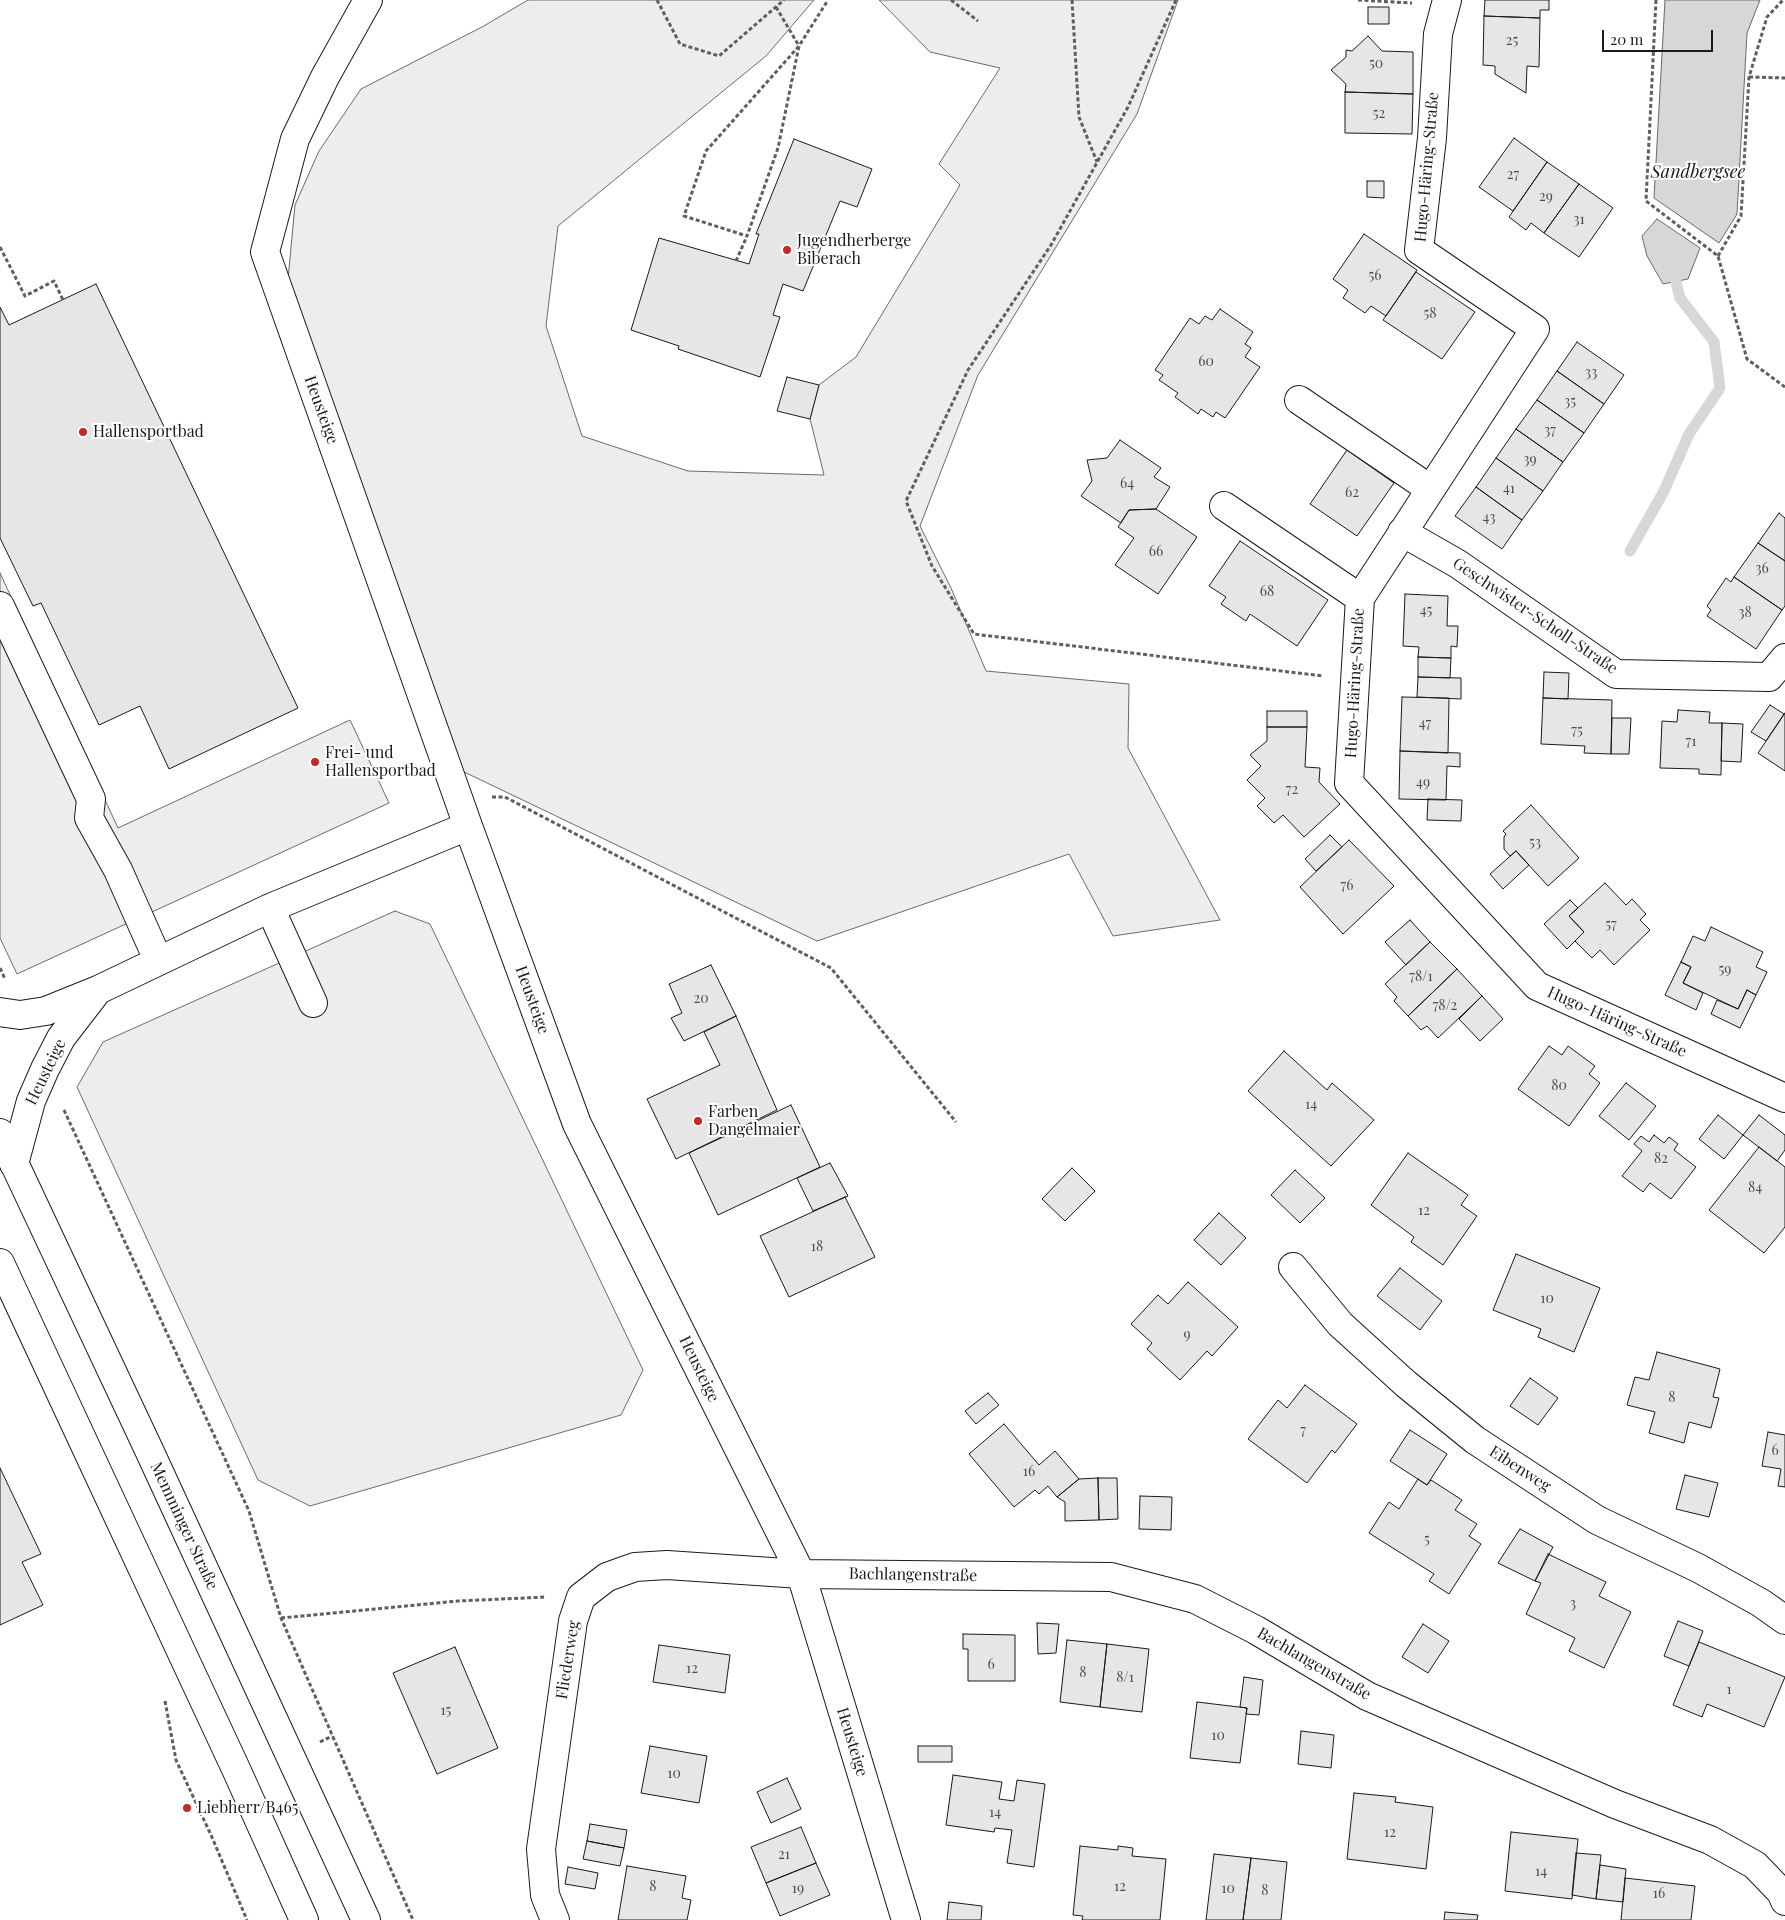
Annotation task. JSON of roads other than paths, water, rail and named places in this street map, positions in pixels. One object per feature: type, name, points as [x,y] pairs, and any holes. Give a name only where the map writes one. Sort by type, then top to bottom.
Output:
[{"type":"street","name":"Heusteige","points":[[368,0],[325,77],[295,139],[265,252],[459,795],[468,826],[577,1124],[801,1574],[906,1920]]},
{"type":"street","name":"Hugo-Häring-Straße","points":[[1446,2],[1438,34],[1432,138],[1419,250],[1535,329],[1360,598],[1349,784],[1537,986],[1785,1098]]},
{"type":"street","points":[[1298,400],[1430,489]]},
{"type":"street","points":[[1224,506],[1360,598]]},
{"type":"street","name":"Geschwister-Scholl-Straße","points":[[1402,532],[1458,564],[1616,674],[1769,677],[1785,658]]},
{"type":"street","points":[[0,606],[92,799],[89,818],[118,870],[158,960]]},
{"type":"street","name":"Heusteige","points":[[0,1012],[20,1015],[46,1011],[98,990],[270,908],[468,826]]},
{"type":"street","points":[[270,908],[313,1003]]},
{"type":"street","name":"Heusteige","points":[[14,1164],[30,1101],[45,1069],[61,1038],[98,990]]},
{"type":"street","name":"Memminger Straße","points":[[0,1133],[366,1920]]},
{"type":"street","points":[[0,1263],[236,1769],[304,1920]]},
{"type":"street","name":"Eibenweg","points":[[1294,1267],[1340,1324],[1406,1384],[1475,1440],[1597,1520],[1698,1568],[1760,1603],[1785,1620]]},
{"type":"street","name":"Fliederweg","points":[[555,1920],[545,1895],[542,1849],[573,1621],[581,1597],[607,1577],[635,1567],[667,1565],[801,1574]]},
{"type":"street","name":"Bachlangenstraße","points":[[801,1574],[1111,1577],[1195,1600],[1256,1630],[1367,1696],[1615,1804],[1710,1840],[1755,1865],[1784,1893]]},
{"type":"water","name":"Sandbergsee","points":[[1665,0],[1760,0],[1747,33],[1737,214],[1719,243],[1654,198]]},
{"type":"water","points":[[1657,219],[1700,248],[1688,279],[1663,284],[1647,256],[1642,236]]},
{"type":"waterway","points":[[1630,551],[1664,491],[1689,434],[1720,388],[1714,342],[1680,298],[1676,282]]},
{"type":"place","name":"Jugendherberge Biberach","points":[[787,250]]},
{"type":"place","name":"Hallensportbad","points":[[83,432]]},
{"type":"place","name":"Frei- und Hallensportbad","points":[[315,762]]},
{"type":"place","name":"Farben Dangelmaier","points":[[698,1121]]},
{"type":"place","name":"Liebherr/B465","points":[[187,1808]]}]
